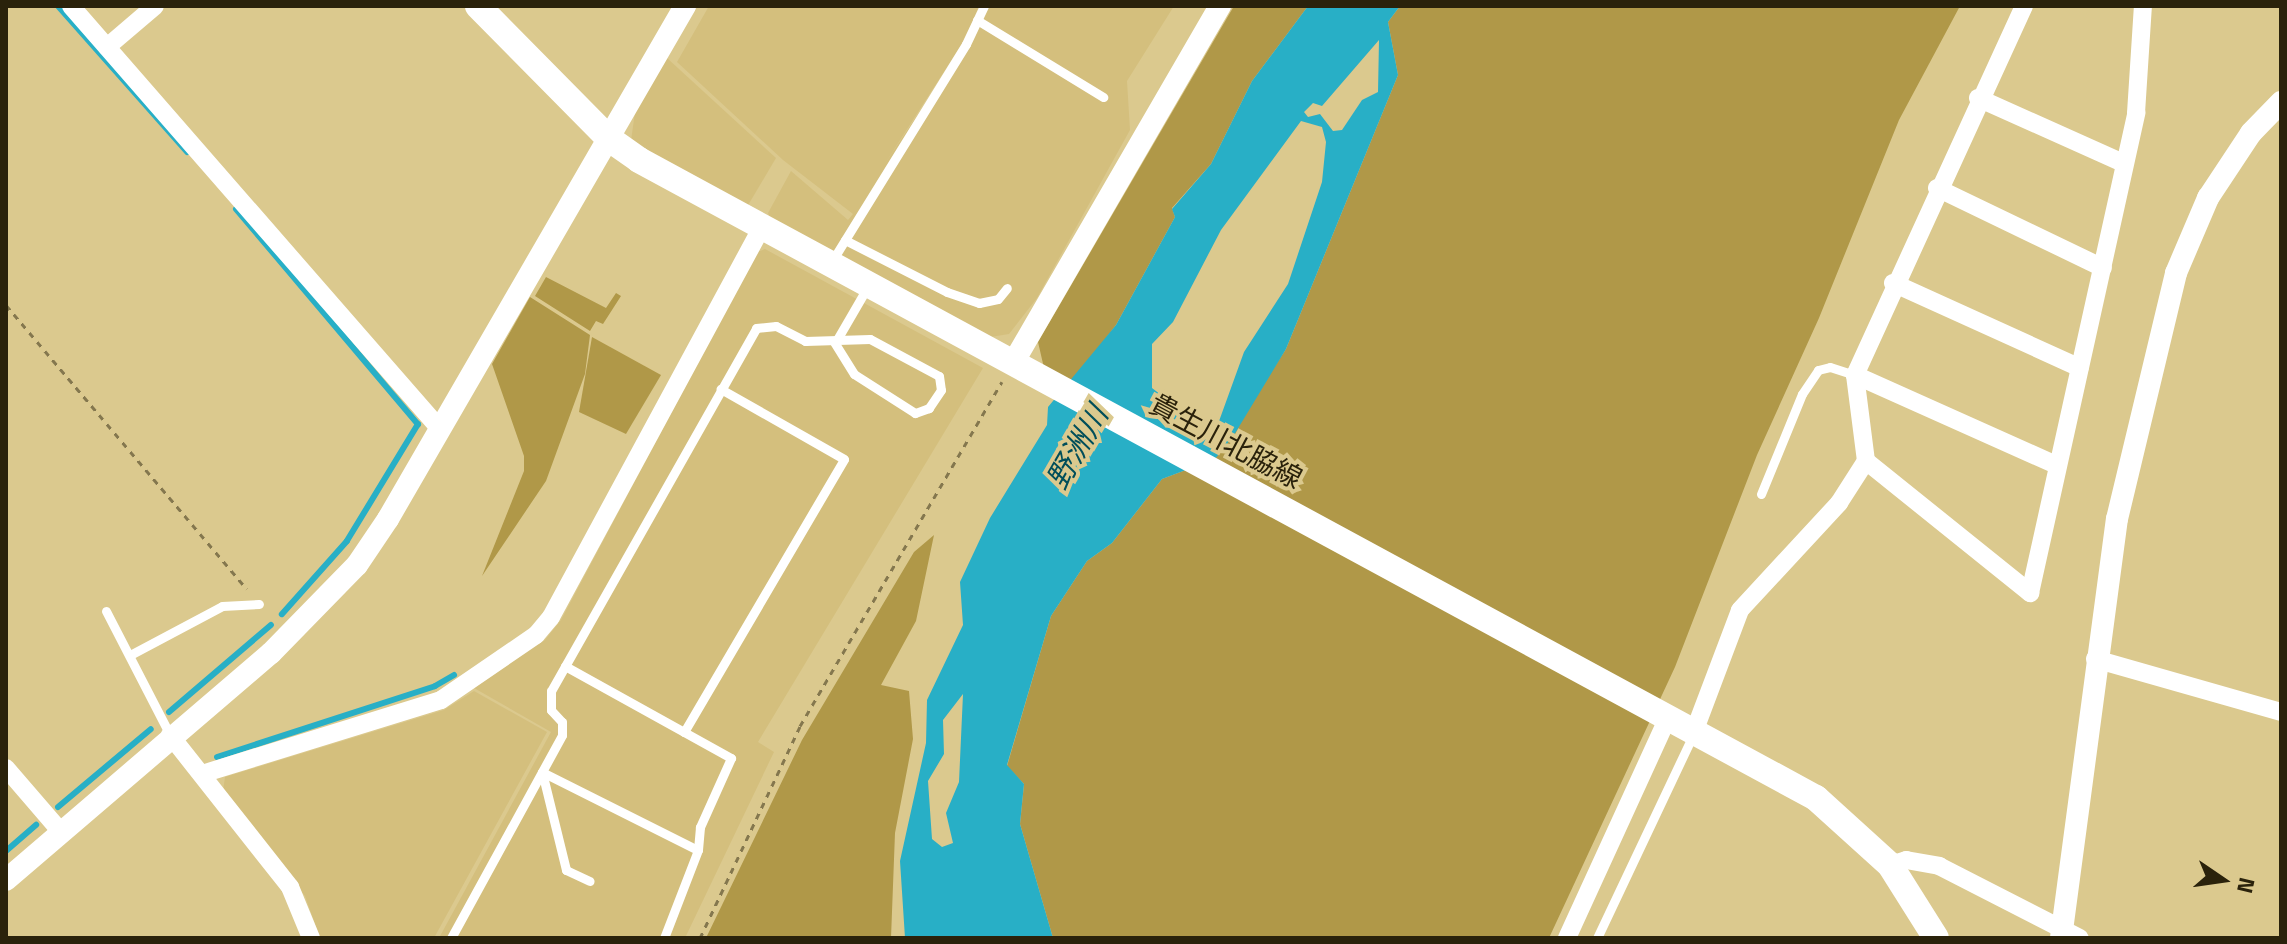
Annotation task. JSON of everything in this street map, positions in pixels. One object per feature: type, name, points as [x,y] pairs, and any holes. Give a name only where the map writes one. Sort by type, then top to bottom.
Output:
[{"type":"main road","name":"貴生川北脇線","points":[[478,6],[608,138],[761,229],[1536,643],[1816,798],[1890,865],[1936,938]]},
{"type":"street","points":[[71,6],[440,429]]},
{"type":"street","points":[[107,47],[155,6]]},
{"type":"street","points":[[6,880],[170,735],[271,653],[357,565],[440,429],[685,6]]},
{"type":"street","points":[[1024,369],[1220,6]]},
{"type":"street","points":[[1694,732],[1740,610],[1839,503],[1866,461],[1855,375],[1893,283],[2024,6]]},
{"type":"street","points":[[1866,461],[2030,593],[2136,113],[2143,6]]},
{"type":"street","points":[[1978,98],[2123,163]]},
{"type":"street","points":[[1890,865],[1906,860],[1939,866],[2068,935],[2095,659],[2117,519],[2176,273],[2208,198],[2251,133],[2281,102]]},
{"type":"street","points":[[1937,188],[2103,268]]},
{"type":"street","points":[[202,774],[441,700],[536,635],[551,617],[761,229]]},
{"type":"street","points":[[1893,283],[2080,368]]},
{"type":"street","points":[[1855,375],[2058,466]]},
{"type":"street","points":[[2095,659],[2281,712]]},
{"type":"street","points":[[1567,938],[1668,717]]},
{"type":"street","points":[[170,735],[290,887],[311,938]]},
{"type":"street","points":[[6,768],[61,832]]},
{"type":"lane","points":[[829,266],[984,6]]},
{"type":"lane","points":[[977,20],[1103,97]]},
{"type":"lane","points":[[845,240],[947,292],[979,303],[998,299],[1007,288]]},
{"type":"lane","points":[[835,343],[868,286]]},
{"type":"lane","points":[[451,938],[562,735],[562,722],[551,710],[551,691],[756,328],[764,323],[805,341],[835,343],[870,339],[939,376],[941,390],[929,408],[915,413],[854,374],[835,343]]},
{"type":"lane","points":[[1761,494],[1802,394],[1818,370],[1830,367],[1855,375]]},
{"type":"lane","points":[[684,732],[844,459],[721,389]]},
{"type":"lane","points":[[130,655],[222,606],[259,604]]},
{"type":"lane","points":[[106,611],[170,735]]},
{"type":"lane","points":[[565,666],[731,758],[700,827],[698,850],[664,938]]},
{"type":"lane","points":[[1597,938],[1694,732]]},
{"type":"lane","points":[[542,772],[698,850]]},
{"type":"lane","points":[[542,772],[566,870],[590,881]]},
{"type":"path","points":[[6,305],[259,604]]},
{"type":"path","points":[[700,938],[800,726],[1024,369]]},
{"type":"shaded area","points":[[709,6],[979,6],[965,39],[884,165],[965,44],[981,6],[1174,6],[1127,81],[1130,130],[1037,298],[1009,334],[984,338],[772,224],[768,213],[791,171],[848,220],[853,214],[783,160],[677,62]]},
{"type":"shaded area","points":[[1234,6],[1308,6],[1252,81],[1211,164],[1172,208],[1175,217],[1116,325],[1071,383],[1044,368],[1038,342]]},
{"type":"shaded area","points":[[1400,6],[1960,6],[1899,120],[1819,318],[1757,455],[1675,667],[1549,938],[1053,938],[1020,824],[1024,784],[1007,766],[1051,616],[1087,561],[1112,543],[1162,479],[1215,459],[1286,349],[1398,75],[1388,22]]},
{"type":"shaded area","points":[[667,58],[776,158],[744,212],[631,141],[635,112]]},
{"type":"shaded area","points":[[765,249],[983,368],[758,742],[774,752],[685,938],[439,938],[551,732],[474,688],[545,640],[561,620],[757,252]]},
{"type":"shaded area","points":[[546,277],[606,308],[616,293],[621,296],[603,324],[596,321],[590,331],[535,296]]},
{"type":"shaded area","points":[[530,297],[590,335],[585,374],[546,481],[482,576],[524,471],[524,456],[492,364]]},
{"type":"shaded area","points":[[592,337],[661,375],[626,434],[579,412]]},
{"type":"shaded area","points":[[934,535],[916,621],[881,685],[909,691],[913,739],[895,833],[891,938],[706,938],[802,740],[914,552]]},
{"type":"shaded area","points":[[474,691],[547,732],[434,938],[320,938],[305,896],[223,791],[225,777],[444,710]]},
{"type":"water","name":"野洲川","points":[[1308,6],[1400,6],[1388,22],[1398,75],[1286,349],[1234,435],[1215,459],[1162,479],[1112,543],[1087,561],[1051,616],[1007,765],[1024,784],[1020,824],[1053,938],[905,938],[900,861],[926,743],[927,700],[963,625],[960,582],[990,518],[1047,425],[1048,407],[1116,325],[1175,217],[1172,209],[1211,164],[1252,81]],"holes":[[[1379,40],[1378,92],[1362,100],[1342,130],[1333,131],[1320,114],[1308,117],[1304,112],[1313,103],[1322,106]],[[1301,121],[1322,127],[1326,142],[1322,182],[1288,284],[1244,352],[1214,435],[1199,432],[1186,414],[1152,388],[1152,344],[1173,322],[1221,230]],[[963,694],[959,782],[946,813],[953,843],[942,847],[932,839],[928,781],[944,754],[943,720]]]},
{"type":"waterway","points":[[58,6],[187,152]]},
{"type":"waterway","points":[[236,209],[418,424],[347,541],[282,614]]},
{"type":"waterway","points":[[169,712],[271,625]]},
{"type":"waterway","points":[[217,757],[435,686],[454,675]]},
{"type":"waterway","points":[[58,807],[151,729]]},
{"type":"waterway","points":[[6,851],[36,825]]}]
